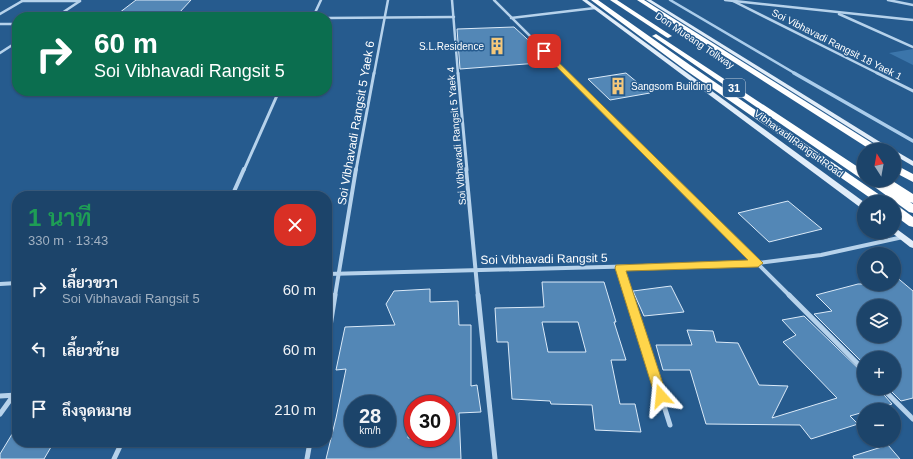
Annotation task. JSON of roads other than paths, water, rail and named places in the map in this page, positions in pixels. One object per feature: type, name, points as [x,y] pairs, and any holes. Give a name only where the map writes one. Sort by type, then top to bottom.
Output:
[{"type":"highway","name":"Vibhavadi Rangsit Road","points":[[604,0],[857,171]]},
{"type":"highway","name":"Don Mueang Tollway","points":[[614,0],[857,161]]},
{"type":"highway","name":"Don Mueang Tollway","points":[[629,0],[857,147]]},
{"type":"highway","name":"31","points":[[633,0],[857,144]]},
{"type":"highway","points":[[640,0],[867,143]]},
{"type":"highway","points":[[644,0],[655,4]]},
{"type":"highway","points":[[595,4],[758,114],[874,195]]},
{"type":"highway","points":[[901,164],[913,172]]},
{"type":"highway","points":[[901,173],[913,181]]},
{"type":"highway","points":[[880,187],[913,209]]},
{"type":"highway","points":[[895,187],[913,199]]},
{"type":"highway","points":[[901,214],[913,223]]},
{"type":"main road","name":"Vibhavadi Rangsit Road","points":[[584,0],[595,4],[857,201]]},
{"type":"main road","name":"31","points":[[648,0],[879,143]]},
{"type":"main road","points":[[901,156],[913,164]]},
{"type":"main road","points":[[901,235],[913,245]]},
{"type":"street","points":[[0,14],[23,0],[81,0]]},
{"type":"street","points":[[63,12],[81,0]]},
{"type":"street","points":[[315,12],[321,0]]},
{"type":"street","name":"Soi Vibhavadi Rangsit 5 Yaek 6","points":[[332,317],[355,175],[388,0]]},
{"type":"street","name":"Soi Vibhavadi Rangsit 5 Yaek 4","points":[[452,0],[475,270],[494,459]]},
{"type":"street","points":[[494,0],[857,363]]},
{"type":"street","points":[[725,0],[913,20]]},
{"type":"street","points":[[888,0],[913,5]]},
{"type":"street","name":"Soi Vibhavadi Rangsit 18 Yaek 1","points":[[733,1],[913,91]]},
{"type":"street","points":[[512,18],[595,4]]},
{"type":"street","points":[[835,12],[913,47]]},
{"type":"street","points":[[332,18],[454,17]]},
{"type":"street","points":[[0,24],[12,24]]},
{"type":"street","points":[[1,52],[12,45]]},
{"type":"street","points":[[234,191],[277,96]]},
{"type":"street","name":"Soi Vibhavadi Rangsit 5","points":[[332,274],[620,268],[758,263],[821,255],[904,237]]},
{"type":"street","points":[[620,268],[670,425]]},
{"type":"street","points":[[0,284],[12,283]]},
{"type":"street","points":[[889,395],[913,419]]},
{"type":"street","points":[[0,396],[12,396]]},
{"type":"street","points":[[0,414],[12,400]]},
{"type":"street","points":[[114,459],[120,447]]},
{"type":"street","points":[[307,459],[309,447]]},
{"type":"waterway","points":[[670,0],[796,74]]},
{"type":"waterway","points":[[794,73],[913,141]]},
{"type":"place","name":"S.L.Residence","points":[[497,46]]},
{"type":"place","name":"Sangsom Building","points":[[618,86]]}]
